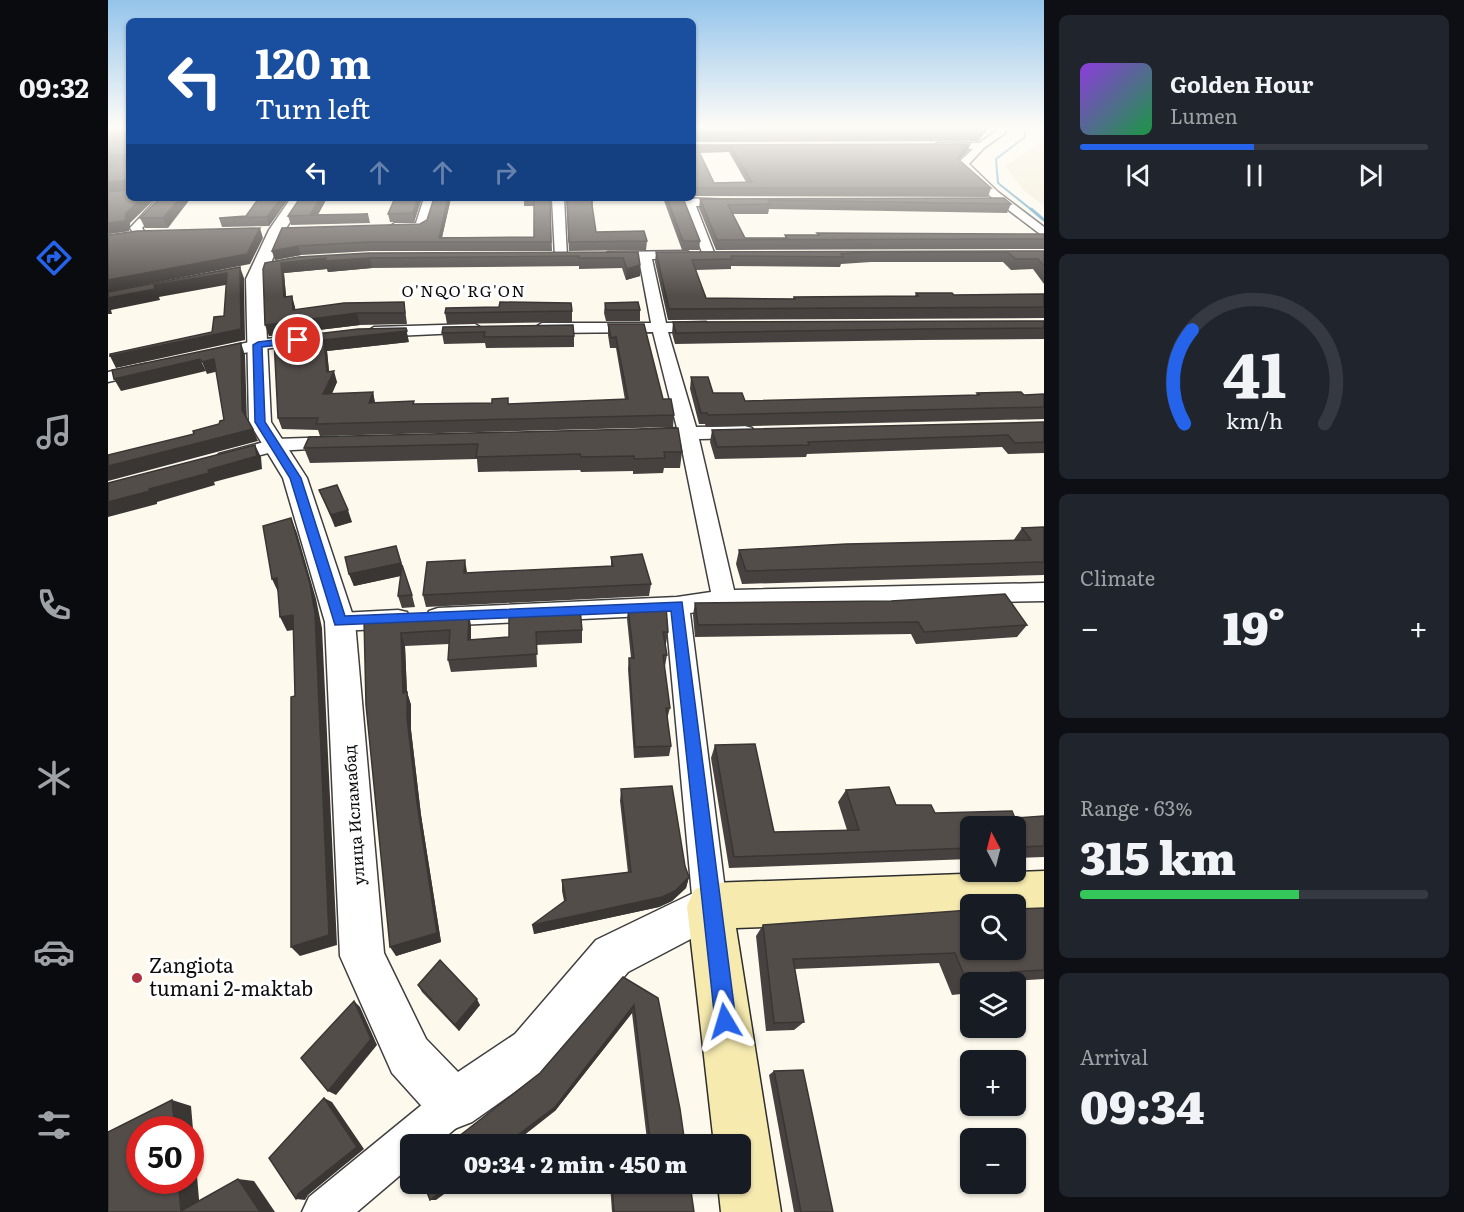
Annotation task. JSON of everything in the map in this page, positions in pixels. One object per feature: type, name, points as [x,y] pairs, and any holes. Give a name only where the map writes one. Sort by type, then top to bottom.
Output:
[{"type":"main road","points":[[751,1212],[710,906],[1044,894]]},
{"type":"street","points":[[984,183],[1044,233]]},
{"type":"street","points":[[696,200],[748,202]]},
{"type":"street","points":[[141,236],[136,228],[161,201]]},
{"type":"street","name":"улица Исламабад","points":[[296,201],[277,230],[255,279],[260,422],[295,478],[340,622],[362,956],[409,1056],[454,1104]]},
{"type":"street","points":[[377,228],[421,227],[429,201]]},
{"type":"street","points":[[558,201],[560,257]]},
{"type":"street","points":[[592,256],[715,255],[688,201]]},
{"type":"street","points":[[982,202],[1005,202]]},
{"type":"street","points":[[645,256],[659,327],[688,433],[724,599]]},
{"type":"street","points":[[528,329],[717,327]]},
{"type":"street","points":[[360,332],[493,329]]},
{"type":"street","points":[[200,357],[258,345],[326,336]]},
{"type":"street","points":[[108,377],[166,365]]},
{"type":"street","points":[[629,435],[767,432]]},
{"type":"street","points":[[208,463],[275,445],[358,443]]},
{"type":"street","points":[[340,622],[677,606],[724,599],[1044,592]]},
{"type":"street","points":[[324,1212],[454,1104],[532,1051],[612,956],[710,906],[677,606]]},
{"type":"shaded area","points":[[1018,183],[1044,183],[1044,206],[1024,191]]},
{"type":"building","points":[[126,183],[126,201],[139,201],[126,213],[125,221],[108,223],[108,192],[125,190]]},
{"type":"building","points":[[696,183],[985,183],[991,188],[696,188]]},
{"type":"building","points":[[1004,198],[1011,204],[768,200],[770,204],[728,205],[745,238],[787,238],[785,235],[819,235],[817,233],[1044,234],[1044,239],[717,240],[700,199]]},
{"type":"building","points":[[157,201],[177,201],[163,218],[140,218]]},
{"type":"building","points":[[257,201],[279,201],[267,217],[219,218],[246,216]]},
{"type":"building","points":[[298,201],[318,201],[310,215],[368,214],[288,216]]},
{"type":"building","points":[[394,201],[417,201],[413,213],[388,214]]},
{"type":"building","points":[[433,201],[447,201],[439,238],[534,237],[534,201],[550,201],[551,242],[369,242],[298,246],[272,251],[282,228],[420,224],[427,220]]},
{"type":"building","points":[[567,201],[591,201],[596,232],[644,231],[647,241],[569,242]]},
{"type":"building","points":[[668,201],[684,201],[700,241],[683,241]]},
{"type":"building","points":[[260,228],[247,254],[108,280],[108,235],[137,231]]},
{"type":"building","points":[[1044,251],[1044,266],[1038,259],[1016,259],[1007,252],[874,252],[841,254],[843,257],[731,256],[732,259],[692,260],[706,298],[795,299],[794,297],[918,296],[916,293],[1044,294],[1044,307],[669,309],[656,252]]},
{"type":"building","points":[[638,252],[640,265],[627,269],[623,258],[579,258],[579,256],[370,258],[325,261],[326,258],[281,263],[284,297],[292,296],[293,310],[344,303],[404,302],[405,313],[357,313],[265,325],[263,269],[265,263],[298,257],[369,253]]},
{"type":"building","points":[[240,267],[241,329],[110,356],[110,354],[212,332],[214,317],[224,316],[227,273],[154,285],[155,289],[108,298],[108,292]]},
{"type":"building","points":[[500,302],[571,303],[572,311],[445,313],[446,308],[499,307]]},
{"type":"building","points":[[638,302],[640,310],[606,310],[605,303]]},
{"type":"building","points":[[1044,321],[1044,328],[676,333],[673,322]]},
{"type":"building","points":[[608,324],[644,324],[663,399],[671,399],[674,415],[316,424],[318,418],[278,418],[274,339],[358,329],[406,328],[407,331],[324,340],[327,372],[334,371],[323,394],[373,392],[369,403],[414,401],[413,404],[492,403],[492,399],[508,398],[508,404],[628,399],[616,337],[611,338]]},
{"type":"building","points":[[573,325],[574,336],[484,337],[485,332],[442,333],[443,327]]},
{"type":"building","points":[[241,343],[242,410],[253,429],[108,466],[108,455],[194,434],[193,431],[219,424],[224,420],[214,359],[202,362],[200,359],[114,379],[112,370]]},
{"type":"building","points":[[691,377],[708,377],[713,393],[742,393],[745,401],[1021,392],[1024,395],[1044,394],[1044,407],[708,415],[701,413]]},
{"type":"building","points":[[1044,422],[1044,442],[1015,443],[1008,435],[717,447],[712,430]]},
{"type":"building","points":[[678,428],[682,452],[664,452],[665,458],[581,457],[580,454],[476,457],[478,444],[304,448],[309,437]]},
{"type":"building","points":[[255,445],[257,456],[208,470],[209,473],[108,502],[108,483]]},
{"type":"building","points":[[337,485],[348,510],[331,515],[319,490]]},
{"type":"building","points":[[291,518],[310,584],[315,613],[329,935],[291,947],[291,697],[295,696],[293,615],[280,617],[277,578],[272,579],[263,526]]},
{"type":"building","points":[[1044,527],[1044,562],[746,571],[739,550],[846,544],[1031,540],[1022,528]]},
{"type":"building","points":[[396,546],[401,563],[349,574],[345,557]]},
{"type":"building","points":[[642,554],[651,584],[423,595],[427,562],[465,560],[464,573],[613,566],[611,557]]},
{"type":"building","points":[[402,565],[412,595],[398,596]]},
{"type":"building","points":[[1005,594],[1027,625],[924,632],[918,622],[698,625],[695,603],[891,601]]},
{"type":"building","points":[[666,606],[668,632],[663,632],[667,655],[663,655],[670,708],[666,708],[671,746],[635,747],[629,658],[634,658],[628,608]]},
{"type":"building","points":[[580,608],[582,630],[536,632],[537,654],[448,660],[450,630],[401,633],[403,693],[407,692],[407,718],[417,803],[437,933],[390,947],[366,705],[364,619],[469,614],[468,640],[509,637],[509,612]]},
{"type":"building","points":[[755,744],[774,832],[859,830],[846,790],[889,787],[896,805],[931,805],[935,813],[1012,811],[1014,816],[960,816],[960,848],[734,857],[715,745]]},
{"type":"building","points":[[672,786],[685,866],[689,877],[675,891],[662,897],[532,925],[566,900],[562,880],[631,872],[621,789]]},
{"type":"building","points":[[1044,816],[1044,846],[1026,847],[1026,817]]},
{"type":"building","points":[[1044,908],[1044,970],[963,972],[955,953],[793,959],[804,1022],[774,1023],[763,925],[960,911],[960,960],[1026,960],[1026,909]]},
{"type":"building","points":[[440,960],[477,999],[455,1025],[418,985]]},
{"type":"building","points":[[623,977],[658,998],[684,1134],[649,1134],[634,1005],[555,1107],[519,1134],[462,1134],[540,1073]]},
{"type":"building","points":[[354,1001],[371,1039],[328,1091],[301,1058]]},
{"type":"building","points":[[803,1070],[833,1212],[801,1212],[774,1071]]},
{"type":"building","points":[[324,1098],[357,1147],[298,1194],[296,1199],[269,1158]]},
{"type":"building","points":[[172,1100],[174,1116],[140,1116]]},
{"type":"building","points":[[126,1123],[126,1194],[179,1194],[181,1211],[238,1179],[260,1212],[108,1212],[108,1132]]},
{"type":"building","points":[[428,1194],[438,1194],[430,1200]]},
{"type":"building","points":[[613,1194],[691,1194],[694,1212],[614,1212]]},
{"type":"waterway","points":[[998,183],[1033,211]]},
{"type":"waterway","points":[[1031,209],[1044,220]]},
{"type":"place","name":"Zangiota tumani 2-maktab","points":[[137,978]]},
{"type":"district","name":"O'NQO'RG'ON","points":[[464,291]]},
{"type":"route","points":[[298,340],[258,345],[260,422],[295,478],[340,622],[677,606],[725,1021]]}]
